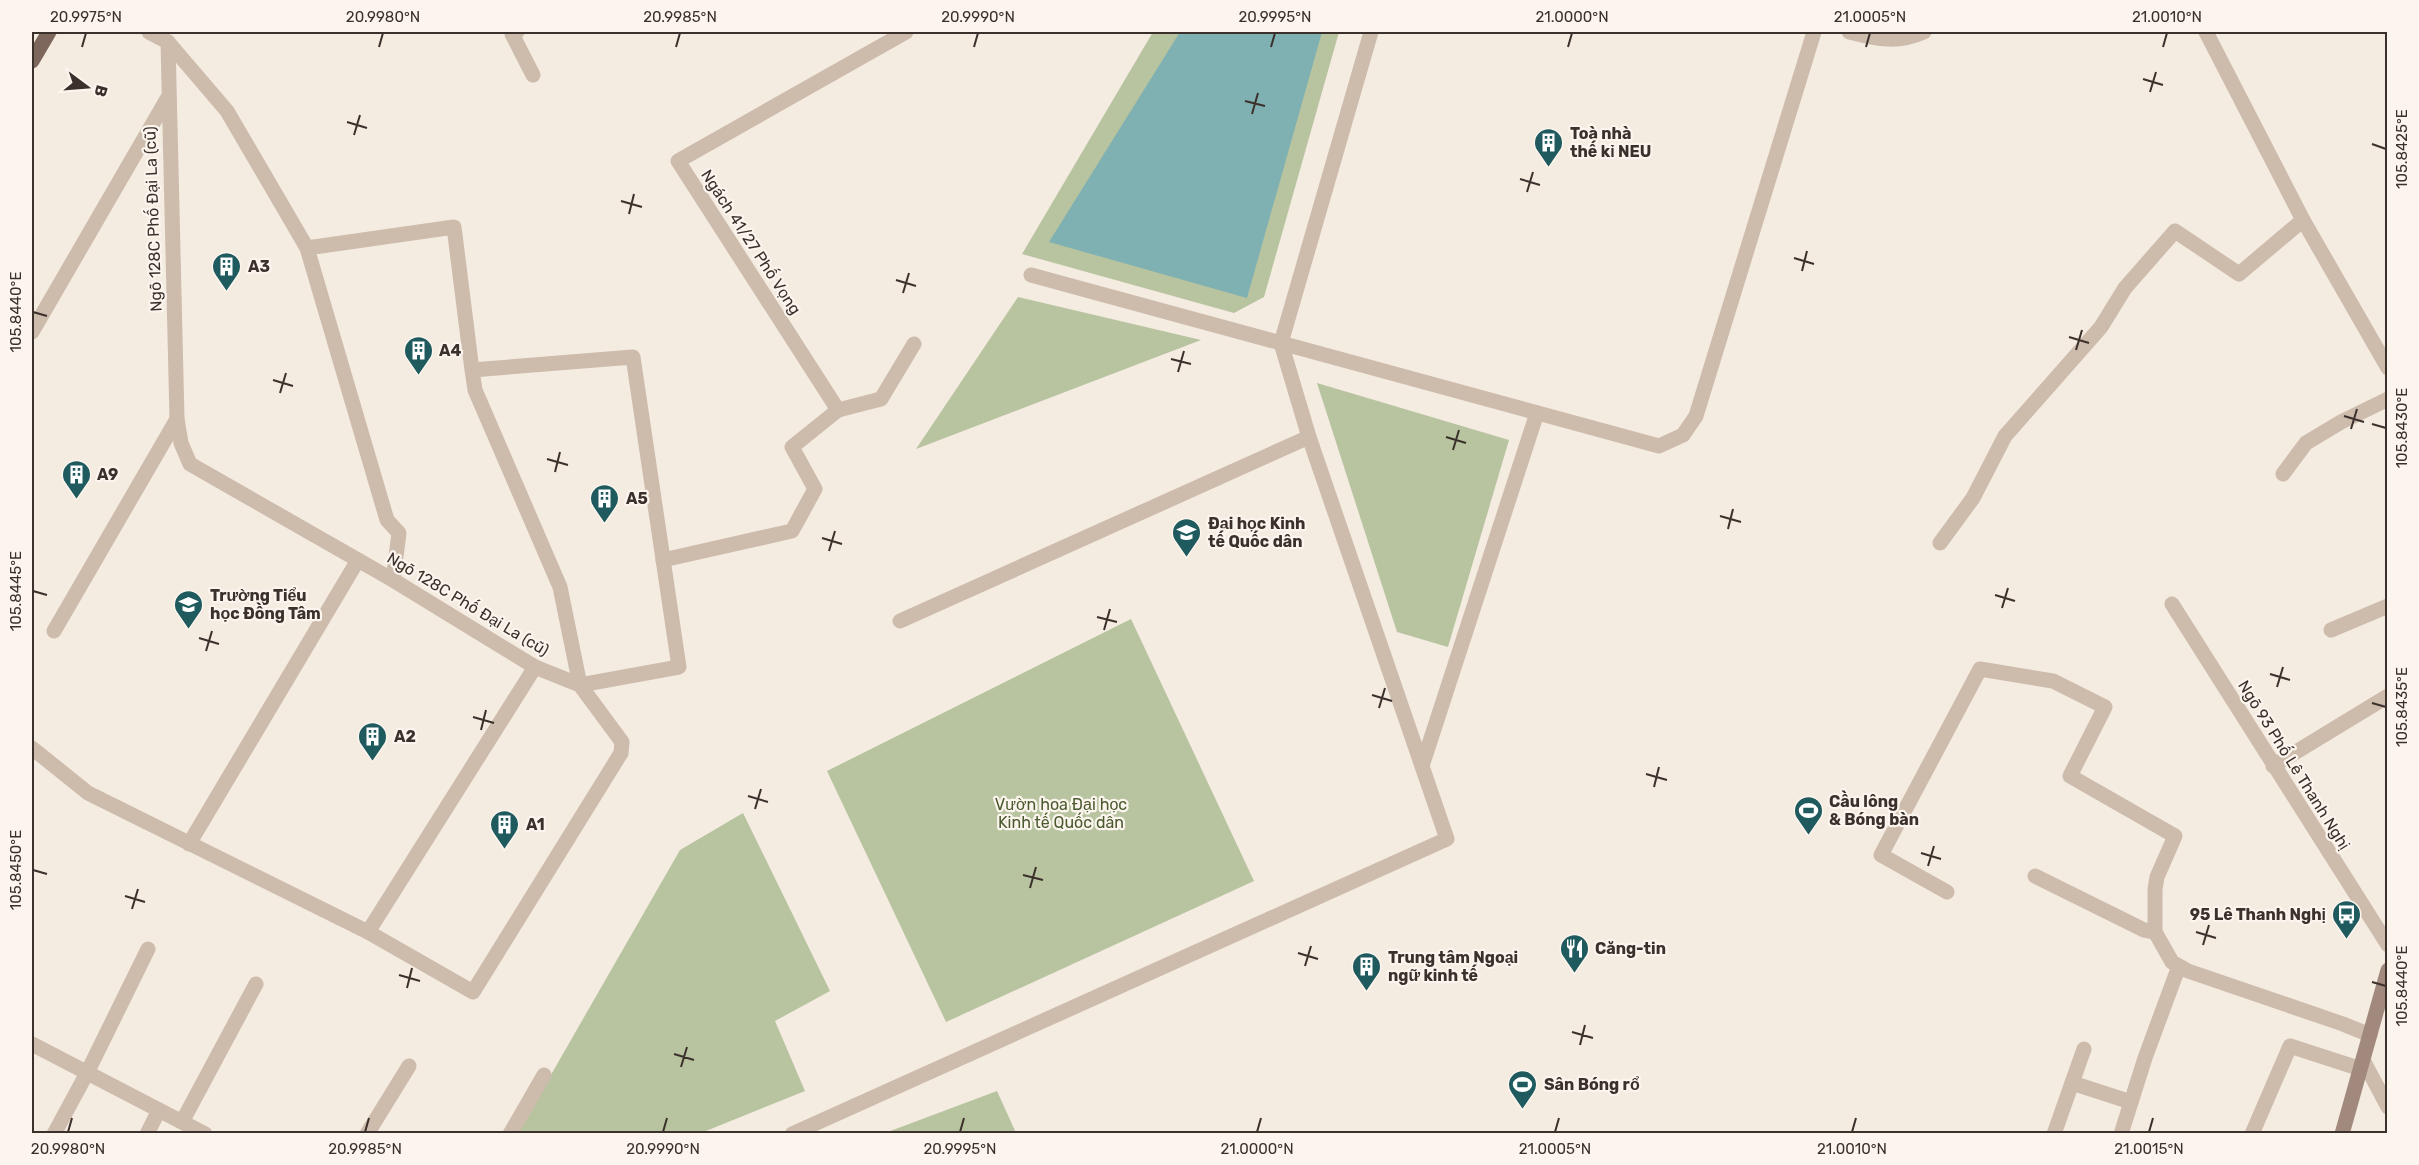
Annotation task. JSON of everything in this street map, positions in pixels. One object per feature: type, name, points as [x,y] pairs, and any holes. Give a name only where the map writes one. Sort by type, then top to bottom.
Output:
[{"type":"main road","points":[[32,61],[49,32]]},
{"type":"main road","points":[[2342,1134],[2388,970]]},
{"type":"street","points":[[149,32],[168,42],[227,111],[307,248],[387,520],[399,533],[393,580]]},
{"type":"street","points":[[517,32],[512,34],[533,75]]},
{"type":"street","name":"Ngách 41/27 Phố Vọng","points":[[838,410],[678,162],[906,32]]},
{"type":"street","points":[[792,1134],[994,1041],[1447,839],[1309,437],[1281,343],[1371,32]]},
{"type":"street","points":[[1032,275],[1659,446],[1683,435],[1696,416],[1814,32]]},
{"type":"street","points":[[1849,32],[1875,39],[1907,39],[1924,32]]},
{"type":"street","points":[[2206,32],[2303,220],[2388,368]]},
{"type":"street","name":"Ngõ 128C Phố Đại La (cũ)","points":[[168,42],[167,99],[177,419],[181,443],[190,465],[393,580],[536,667],[580,685]]},
{"type":"street","points":[[32,332],[167,99]]},
{"type":"street","points":[[1940,543],[1972,498],[2005,436],[2101,327],[2125,288],[2175,231],[2239,274],[2303,220]]},
{"type":"street","points":[[32,748],[88,793],[368,932],[473,992],[621,753],[622,742],[580,685],[560,587],[475,390],[454,227],[307,248]]},
{"type":"street","points":[[663,560],[792,531],[815,489],[792,447],[838,410],[881,399],[914,344]]},
{"type":"street","points":[[472,370],[633,357],[679,667],[580,685]]},
{"type":"street","points":[[2283,474],[2306,443],[2341,422],[2388,399]]},
{"type":"street","points":[[1422,766],[1537,413]]},
{"type":"street","points":[[54,631],[177,419]]},
{"type":"street","points":[[900,621],[1309,437]]},
{"type":"street","points":[[189,844],[358,560]]},
{"type":"street","name":"Ngõ 93 Phố Lê Thanh Nghị","points":[[2172,604],[2388,945]]},
{"type":"street","points":[[2331,630],[2388,606]]},
{"type":"street","points":[[368,932],[536,667]]},
{"type":"street","points":[[1947,891],[1881,855],[1980,669],[2053,681],[2105,708],[2070,776],[2175,836],[2157,877],[2155,889],[2155,932],[2172,962],[2370,1035]]},
{"type":"street","points":[[2273,766],[2388,696]]},
{"type":"street","points":[[2036,876],[2144,930],[2155,932]]},
{"type":"street","points":[[54,1134],[148,949]]},
{"type":"street","points":[[2121,1134],[2179,966]]},
{"type":"street","points":[[182,1122],[256,984]]},
{"type":"street","points":[[32,1044],[205,1134]]},
{"type":"street","points":[[2252,1134],[2290,1046],[2362,1065],[2388,1107]]},
{"type":"street","points":[[2054,1134],[2084,1049]]},
{"type":"street","points":[[367,1134],[409,1066]]},
{"type":"street","points":[[510,1134],[544,1075]]},
{"type":"street","points":[[2072,1083],[2131,1102]]},
{"type":"street","points":[[147,1134],[159,1110]]},
{"type":"green space","points":[[1153,32],[1339,32],[1264,297],[1234,313],[1022,254]]},
{"type":"green space","points":[[1018,297],[1201,340],[916,449]]},
{"type":"green space","points":[[1317,383],[1509,440],[1448,647],[1397,632]]},
{"type":"green space","name":"Vườn hoa Đại học Kinh tế Quốc dân","points":[[1131,619],[1254,881],[946,1022],[827,771]]},
{"type":"green space","points":[[743,813],[830,991],[775,1021],[805,1091],[701,1133],[517,1134],[680,850]]},
{"type":"green space","points":[[997,1091],[1016,1133],[885,1133]]},
{"type":"water","points":[[1180,32],[1322,32],[1247,298],[1049,242]]},
{"type":"place","name":"Toà nhà thế kỉ NEU","points":[[1549,168]]},
{"type":"place","name":"A3","points":[[227,292]]},
{"type":"place","name":"A4","points":[[418,376]]},
{"type":"place","name":"A9","points":[[76,500]]},
{"type":"place","name":"A5","points":[[605,524]]},
{"type":"place","name":"Đại học Kinh tế Quốc dân","points":[[1187,558]]},
{"type":"place","name":"Trường Tiểu học Đồng Tâm","points":[[189,630]]},
{"type":"place","name":"A2","points":[[373,762]]},
{"type":"place","name":"Cầu lông & Bóng bàn","points":[[1808,836]]},
{"type":"place","name":"A1","points":[[505,850]]},
{"type":"place","name":"95 Lê Thanh Nghị","points":[[2347,940]]},
{"type":"place","name":"Căng-tin","points":[[1574,974]]},
{"type":"place","name":"Trung tâm Ngoại ngữ kinh tế","points":[[1367,992]]},
{"type":"place","name":"Sân Bóng rổ","points":[[1523,1110]]}]
